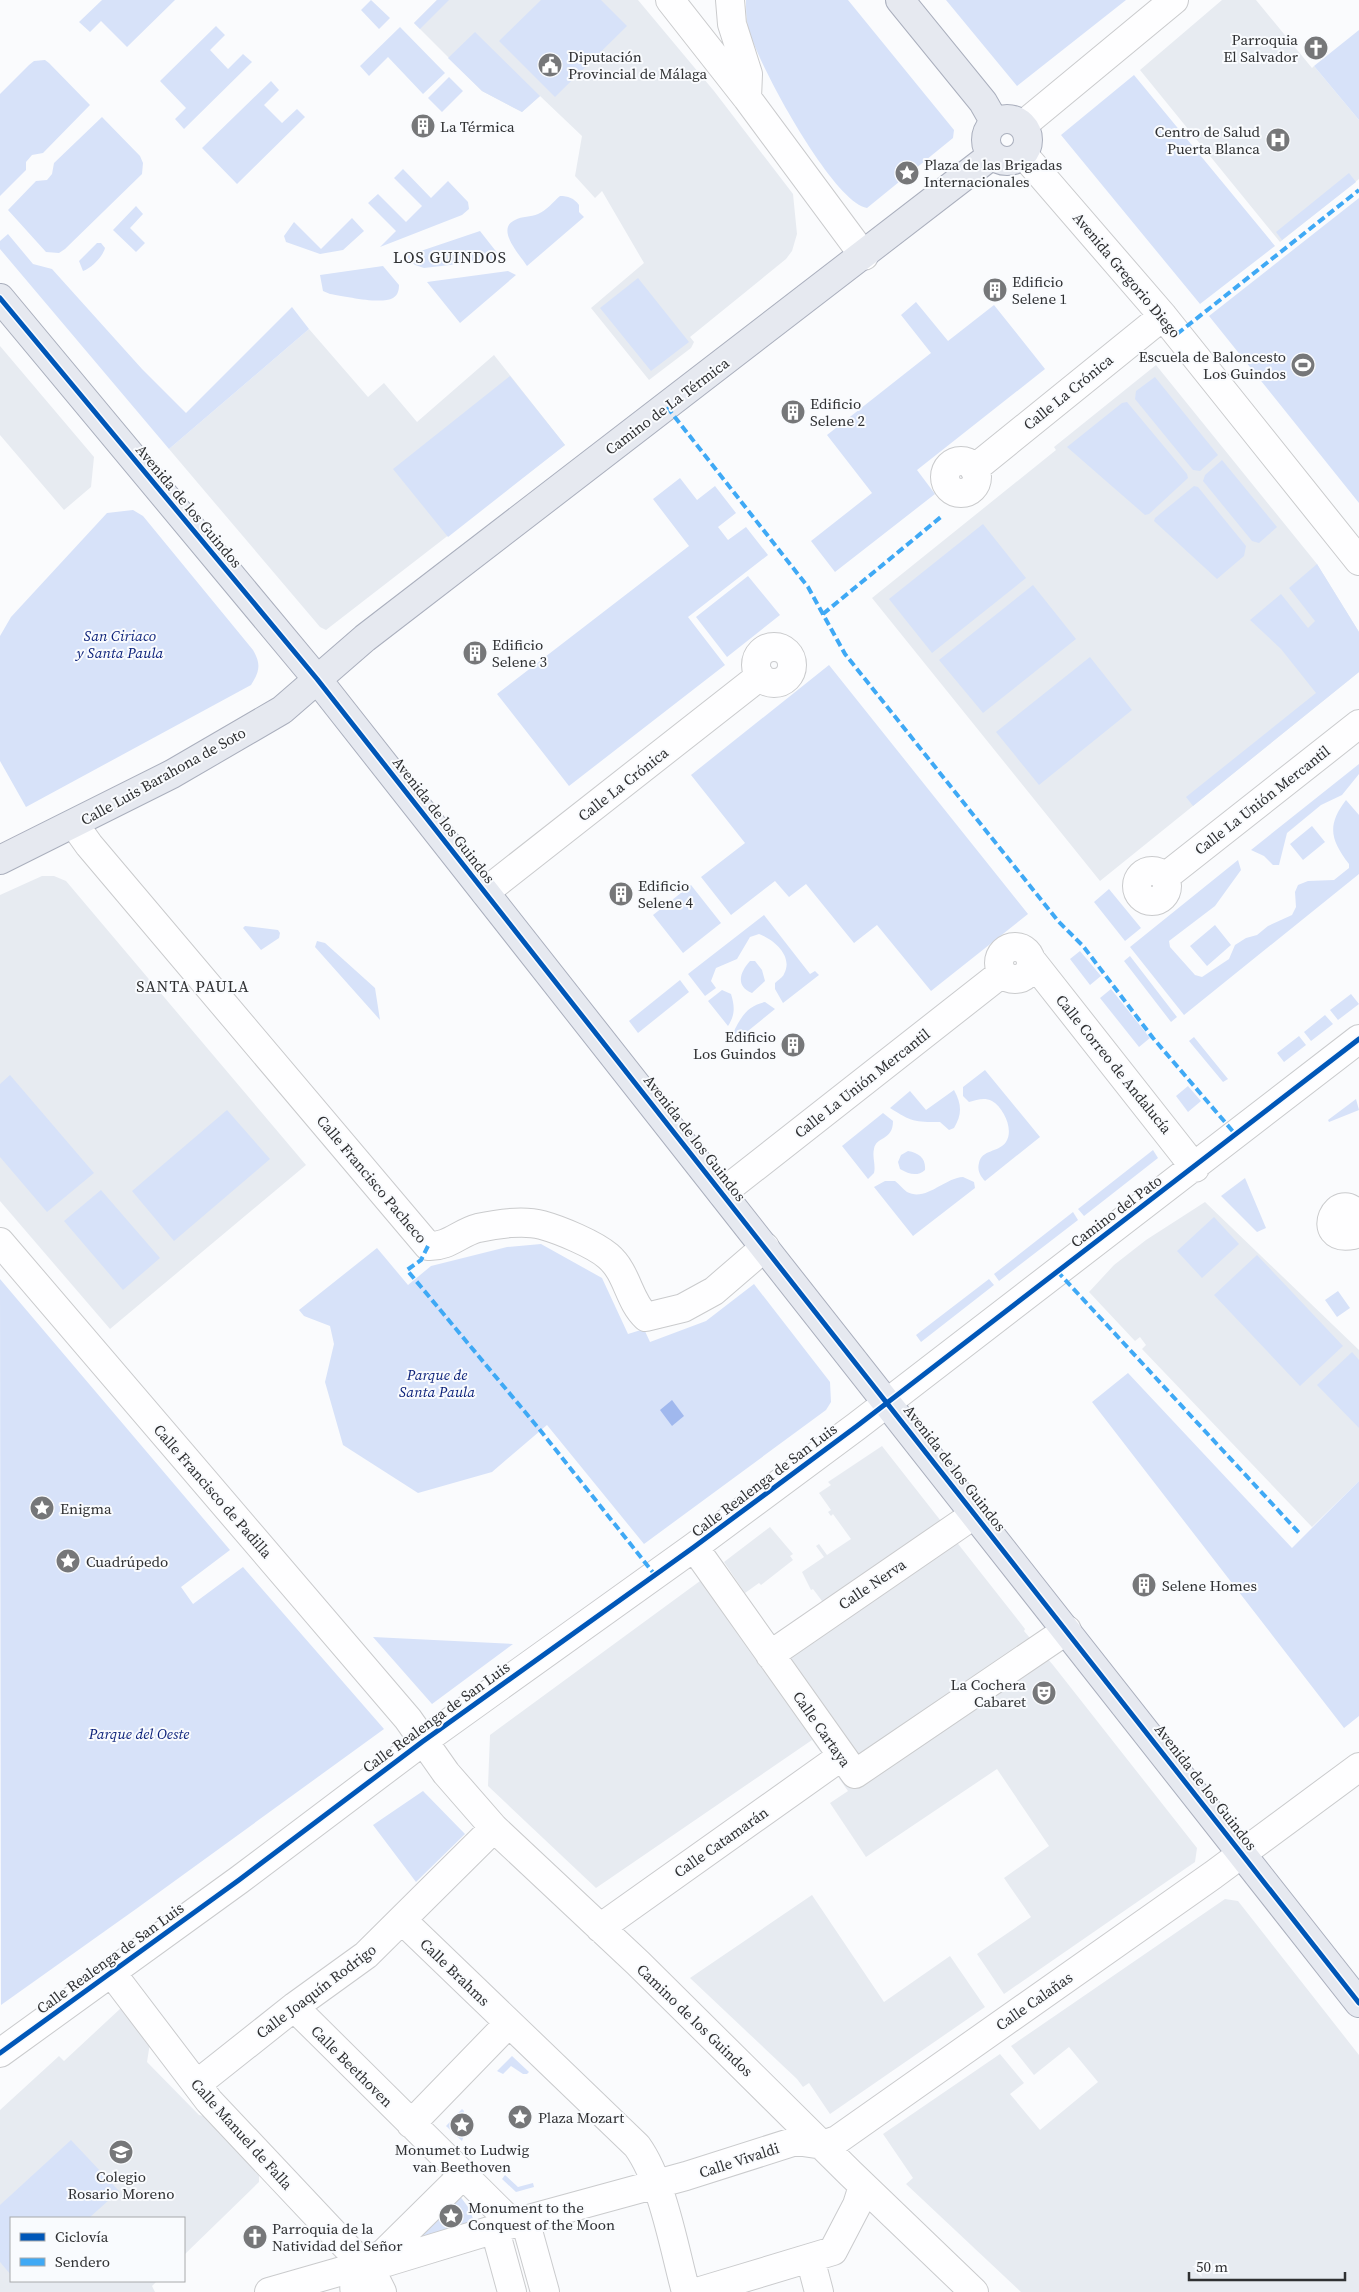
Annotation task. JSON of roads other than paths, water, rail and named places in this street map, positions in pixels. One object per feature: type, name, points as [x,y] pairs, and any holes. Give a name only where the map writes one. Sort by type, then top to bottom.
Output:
[{"type":"main road","points":[[900,0],[983,102],[994,122]]},
{"type":"main road","points":[[1007,118],[1023,125],[1028,138],[1027,148],[1023,154],[1011,161],[998,159],[992,155],[986,139],[988,130],[994,122],[1007,118]]},
{"type":"main road","points":[[864,256],[992,155]]},
{"type":"main road","name":"Camino de La Térmica","points":[[317,679],[365,638],[864,256]]},
{"type":"main road","name":"Avenida de los Guindos","points":[[0,298],[317,679],[1359,2003]]},
{"type":"main road","name":"Calle Luis Barahona de Soto","points":[[0,860],[172,774],[282,710],[317,679]]},
{"type":"street","points":[[670,0],[747,98],[864,256]]},
{"type":"street","points":[[730,0],[732,24],[748,74],[747,98]]},
{"type":"street","points":[[1023,125],[1174,0]]},
{"type":"street","name":"Avenida Gregorio Diego","points":[[1023,154],[1163,316],[1359,561]]},
{"type":"street","name":"Calle La Crónica","points":[[974,468],[1163,316]]},
{"type":"street","name":"Calle La Crónica","points":[[485,892],[760,676]]},
{"type":"street","name":"Calle La Unión Mercantil","points":[[1165,877],[1359,724]]},
{"type":"street","name":"Calle Francisco Pacheco","points":[[74,824],[89,845],[428,1246],[440,1246],[476,1228],[508,1224],[541,1224],[580,1240],[608,1256],[625,1276],[638,1309],[646,1317],[683,1308],[714,1291],[765,1247]]},
{"type":"street","name":"Calle Correo de Andalucía","points":[[1002,973],[999,959],[1008,948],[1021,948],[1026,951],[1195,1168]]},
{"type":"street","name":"Calle La Unión Mercantil","points":[[722,1193],[1002,973]]},
{"type":"street","name":"Camino del Pato","points":[[888,1403],[1057,1271],[1195,1168],[1359,1039]]},
{"type":"street","name":"Calle Francisco de Padilla","points":[[0,1242],[408,1719],[422,1742]]},
{"type":"street","name":"Calle Realenga de San Luis","points":[[0,2053],[239,1880],[422,1742],[694,1547],[888,1403]]},
{"type":"street","name":"Calle Nerva","points":[[770,1655],[975,1514]]},
{"type":"street","name":"Calle Cartaya","points":[[694,1547],[854,1774],[1067,1630]]},
{"type":"street","name":"Camino de los Guindos","points":[[422,1742],[494,1828],[600,1928],[974,2292]]},
{"type":"street","name":"Calle Catamarán","points":[[600,1928],[842,1756]]},
{"type":"street","name":"Calle Calañas","points":[[823,2145],[837,2140],[1242,1854],[1359,1767]]},
{"type":"street","name":"Calle Joaquín Rodrigo","points":[[196,2084],[294,2007],[366,1955],[494,1828]]},
{"type":"street","name":"Calle Brahms","points":[[402,1920],[508,2024]]},
{"type":"street","name":"Calle Manuel de Falla","points":[[111,1972],[209,2101],[376,2279],[382,2292]]},
{"type":"street","name":"Calle Beethoven","points":[[294,2007],[411,2124]]},
{"type":"street","points":[[545,2292],[511,2225],[464,2174],[411,2124],[508,2024],[637,2146],[647,2160],[686,2292]]},
{"type":"street","name":"Calle Vivaldi","points":[[655,2184],[796,2141],[823,2145]]},
{"type":"street","points":[[355,2292],[356,2279],[363,2265],[385,2252],[464,2174]]},
{"type":"street","points":[[269,2292],[363,2265],[388,2262],[655,2184]]},
{"type":"street","points":[[819,2292],[822,2254],[853,2212],[863,2186]]},
{"type":"street","points":[[511,2225],[512,2292]]},
{"type":"street","points":[[697,2292],[822,2254]]},
{"type":"water","points":[[672,1400],[684,1416],[672,1426],[660,1410]]},
{"type":"place","name":"Parroquia El Salvador","points":[[1316,48]]},
{"type":"place","name":"Diputación Provincial de Málaga","points":[[550,65]]},
{"type":"place","name":"La Térmica","points":[[423,126]]},
{"type":"place","name":"Centro de Salud Puerta Blanca","points":[[1278,140]]},
{"type":"place","name":"Plaza de las Brigadas Internacionales","points":[[907,173]]},
{"type":"place","name":"Edificio Selene 1","points":[[995,290]]},
{"type":"place","name":"Escuela de Baloncesto Los Guindos","points":[[1303,365]]},
{"type":"place","name":"Edificio Selene 2","points":[[793,412]]},
{"type":"place","name":"Edificio Selene 3","points":[[475,653]]},
{"type":"place","name":"Edificio Selene 4","points":[[621,894]]},
{"type":"place","name":"Edificio Los Guindos","points":[[793,1045]]},
{"type":"place","name":"Enigma","points":[[42,1508]]},
{"type":"place","name":"Cuadrúpedo","points":[[68,1561]]},
{"type":"place","name":"Selene Homes","points":[[1144,1585]]},
{"type":"place","name":"La Cochera Cabaret","points":[[1044,1693]]},
{"type":"place","name":"Plaza Mozart","points":[[520,2117]]},
{"type":"place","name":"Monumet to Ludwig van Beethoven","points":[[462,2125]]},
{"type":"place","name":"Colegio Rosario Moreno","points":[[121,2152]]},
{"type":"place","name":"Monument to the Conquest of the Moon","points":[[451,2216]]},
{"type":"place","name":"Parroquia de la Natividad del Señor","points":[[255,2237]]},
{"type":"district","name":"LOS GUINDOS","points":[[450,257]]},
{"type":"district","name":"SANTA PAULA","points":[[193,986]]},
{"type":"park label","name":"San Ciriaco y Santa Paula","points":[[120,644]]},
{"type":"park label","name":"Parque de Santa Paula","points":[[437,1382]]},
{"type":"park label","name":"Parque del Oeste","points":[[139,1733]]}]
